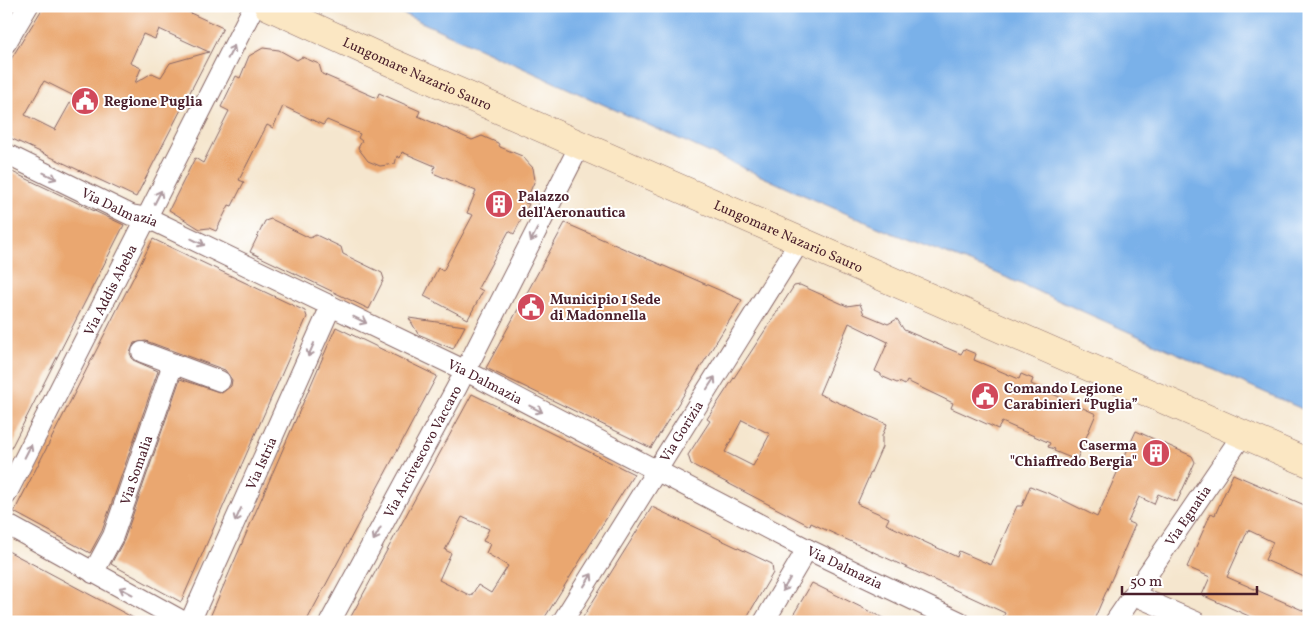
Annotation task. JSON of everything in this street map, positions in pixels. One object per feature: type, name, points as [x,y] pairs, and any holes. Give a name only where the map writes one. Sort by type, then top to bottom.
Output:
[{"type":"main road","name":"Lungomare Nazario Sauro","points":[[268,6],[580,145],[1309,464]]},
{"type":"street","points":[[6,42],[28,6]]},
{"type":"street","name":"Via Addis Abeba","points":[[6,494],[148,218],[254,6]]},
{"type":"street","name":"Via Arcivescovo Vaccaro","points":[[330,622],[466,371],[580,145]]},
{"type":"street","name":"Via Dalmazia","points":[[6,154],[131,216],[148,218],[466,371],[807,549],[960,622]]},
{"type":"street","name":"Via Gorizia","points":[[562,622],[800,241]]},
{"type":"street","name":"Via Istria","points":[[190,622],[331,306]]},
{"type":"street","points":[[142,352],[220,381]]},
{"type":"street","name":"Via Somalia","points":[[94,573],[116,527],[173,364]]},
{"type":"street","name":"Via Egnatia","points":[[1116,622],[1243,434]]},
{"type":"street","points":[[6,524],[94,573],[154,615],[184,622]]},
{"type":"street","points":[[764,622],[807,549]]},
{"type":"street","points":[[1134,595],[1196,622]]},
{"type":"water","points":[[386,6],[1309,6],[1309,412],[994,272],[889,232],[792,190]]},
{"type":"building","points":[[44,6],[175,6],[223,28],[136,197],[6,136],[6,67]],"holes":[[[159,29],[209,52],[170,63],[161,77],[152,73],[135,83],[141,68],[130,63],[143,34],[155,39]],[[44,81],[74,96],[55,130],[25,115]]]},
{"type":"building","name":"Palazzo dell'Aeronautica","points":[[263,48],[279,50],[297,60],[302,57],[319,64],[322,74],[377,98],[379,93],[420,111],[418,116],[472,140],[482,136],[498,143],[500,147],[522,156],[533,168],[535,180],[525,203],[529,204],[514,234],[509,231],[478,288],[483,291],[468,319],[424,296],[438,268],[443,271],[473,215],[467,213],[476,191],[433,173],[435,166],[402,152],[400,158],[397,156],[395,164],[380,166],[368,161],[358,148],[362,141],[358,138],[360,134],[327,120],[323,125],[283,106],[273,128],[267,125],[239,180],[244,182],[232,206],[229,205],[216,231],[209,228],[200,229],[169,210],[195,158],[203,163],[229,111],[221,107],[236,76],[240,78],[249,56]]},
{"type":"building","points":[[6,169],[124,225],[6,458],[6,221],[12,210],[6,206]]},
{"type":"building","points":[[271,219],[310,238],[316,235],[341,247],[343,254],[382,273],[384,279],[369,309],[250,252],[265,221]]},
{"type":"building","points":[[565,223],[742,300],[651,448],[486,368]]},
{"type":"building","points":[[153,239],[305,311],[307,317],[181,602],[111,564],[124,540],[180,379],[222,393],[231,386],[232,380],[225,370],[146,341],[134,343],[130,353],[133,360],[158,371],[102,531],[90,553],[14,512]]},
{"type":"building","name":"Caserma \"Chiaffredo Bergia\"","points":[[800,285],[847,306],[860,304],[864,314],[888,324],[897,319],[904,330],[961,354],[964,349],[976,354],[974,360],[1019,379],[1021,374],[1033,379],[1031,384],[1096,414],[1077,459],[1071,458],[1048,447],[1050,443],[1002,422],[998,429],[951,408],[953,403],[907,381],[905,385],[881,376],[881,374],[875,371],[888,342],[849,323],[819,394],[887,424],[882,436],[882,447],[857,504],[889,518],[886,524],[957,557],[959,551],[991,565],[1017,506],[1022,506],[1030,486],[1097,517],[1136,431],[1192,456],[1195,462],[1177,502],[1158,494],[1154,504],[1139,497],[1128,522],[1135,525],[1093,622],[1001,622],[1005,613],[811,523],[810,526],[691,464],[688,455],[710,421],[707,419],[794,286]],"holes":[[[742,420],[770,434],[753,466],[725,452]]]},
{"type":"building","points":[[409,318],[465,326],[453,349],[418,334]]},
{"type":"building","points":[[336,327],[437,376],[306,622],[219,622],[210,617]]},
{"type":"building","points":[[472,394],[634,474],[542,622],[348,622]],"holes":[[[462,517],[489,529],[483,541],[490,544],[486,553],[508,566],[491,593],[478,585],[471,596],[439,580],[451,553],[445,550]]]},
{"type":"building","points":[[1233,474],[1309,507],[1309,579],[1265,560],[1273,542],[1248,530],[1227,577],[1309,613],[1309,622],[1262,622],[1202,595],[1210,577],[1187,567],[1211,513],[1215,515]]},
{"type":"building","points":[[652,507],[772,564],[773,573],[744,622],[580,622]]},
{"type":"building","points":[[6,550],[44,570],[141,622],[6,622]]},
{"type":"building","points":[[812,583],[891,622],[789,622]]},
{"type":"place","name":"Regione Puglia","points":[[85,101]]},
{"type":"place","name":"Palazzo dell'Aeronautica","points":[[499,204]]},
{"type":"place","name":"Municipio 1 Sede di Madonnella","points":[[531,307]]},
{"type":"place","name":"Comando Legione Carabinieri “Puglia”","points":[[985,396]]},
{"type":"place","name":"Caserma \"Chiaffredo Bergia\"","points":[[1156,453]]}]
